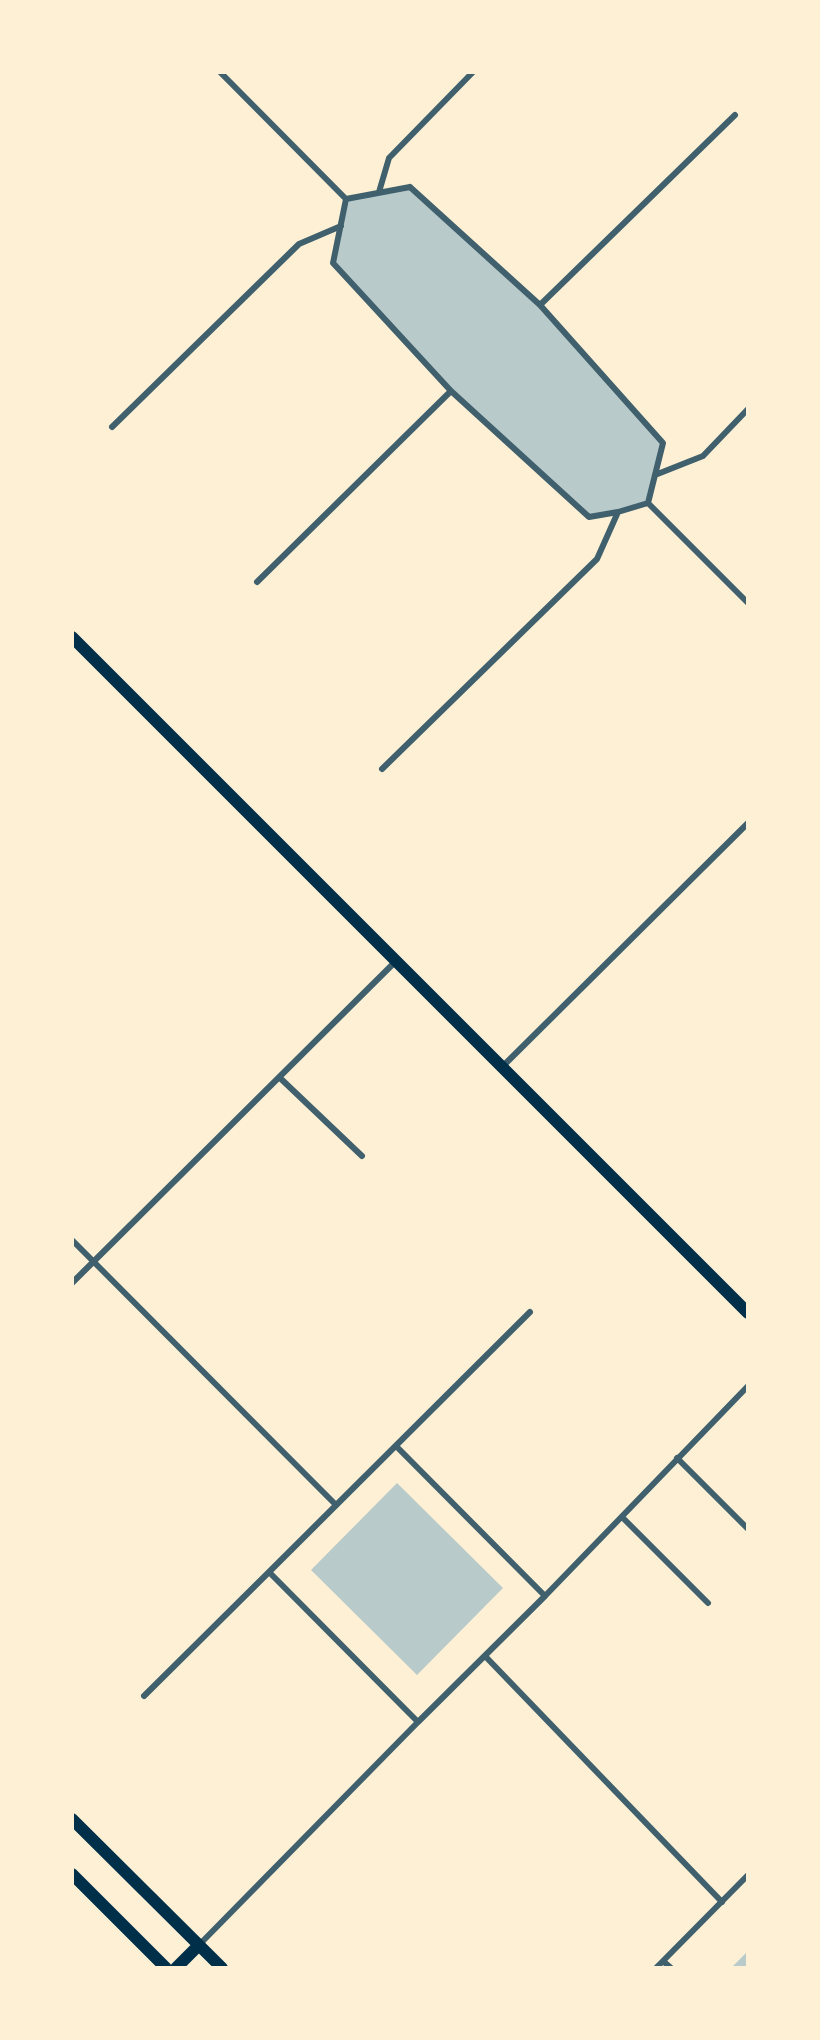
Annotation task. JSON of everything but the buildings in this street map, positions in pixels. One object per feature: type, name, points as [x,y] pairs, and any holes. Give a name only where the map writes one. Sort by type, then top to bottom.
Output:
[{"type":"main road","points":[[72,637],[748,1313]]},
{"type":"main road","points":[[72,1819],[222,1968]]},
{"type":"main road","points":[[72,1874],[166,1968]]},
{"type":"main road","points":[[176,1968],[199,1945]]},
{"type":"street","points":[[220,72],[346,199]]},
{"type":"street","points":[[379,192],[389,158],[473,72]]},
{"type":"street","points":[[540,305],[735,115]]},
{"type":"street","points":[[346,199],[410,187],[540,305],[663,442],[648,503]]},
{"type":"street","points":[[346,199],[333,263],[451,391],[589,517],[618,512],[648,503]]},
{"type":"street","points":[[112,427],[299,244],[341,226]]},
{"type":"street","points":[[257,582],[451,391]]},
{"type":"street","points":[[655,474],[703,456],[748,409]]},
{"type":"street","points":[[648,503],[748,603]]},
{"type":"street","points":[[382,769],[597,559],[618,512]]},
{"type":"street","points":[[502,1068],[748,823]]},
{"type":"street","points":[[72,1283],[395,962]]},
{"type":"street","points":[[279,1077],[362,1156]]},
{"type":"street","points":[[72,1240],[336,1505]]},
{"type":"street","points":[[144,1696],[530,1312]]},
{"type":"street","points":[[199,1945],[545,1596],[748,1386]]},
{"type":"street","points":[[396,1446],[545,1596]]},
{"type":"street","points":[[677,1458],[748,1529]]},
{"type":"street","points":[[622,1517],[708,1603]]},
{"type":"street","points":[[269,1572],[418,1722]]},
{"type":"street","points":[[485,1656],[722,1902]]},
{"type":"street","points":[[656,1968],[748,1875]]},
{"type":"street","points":[[663,1961],[671,1968]]},
{"type":"shaded area","points":[[410,187],[540,305],[663,443],[648,503],[589,517],[451,391],[333,263],[346,199]]},
{"type":"shaded area","points":[[397,1483],[503,1588],[417,1675],[311,1570]]},
{"type":"shaded area","points":[[748,1951],[748,1968],[731,1968]]}]
